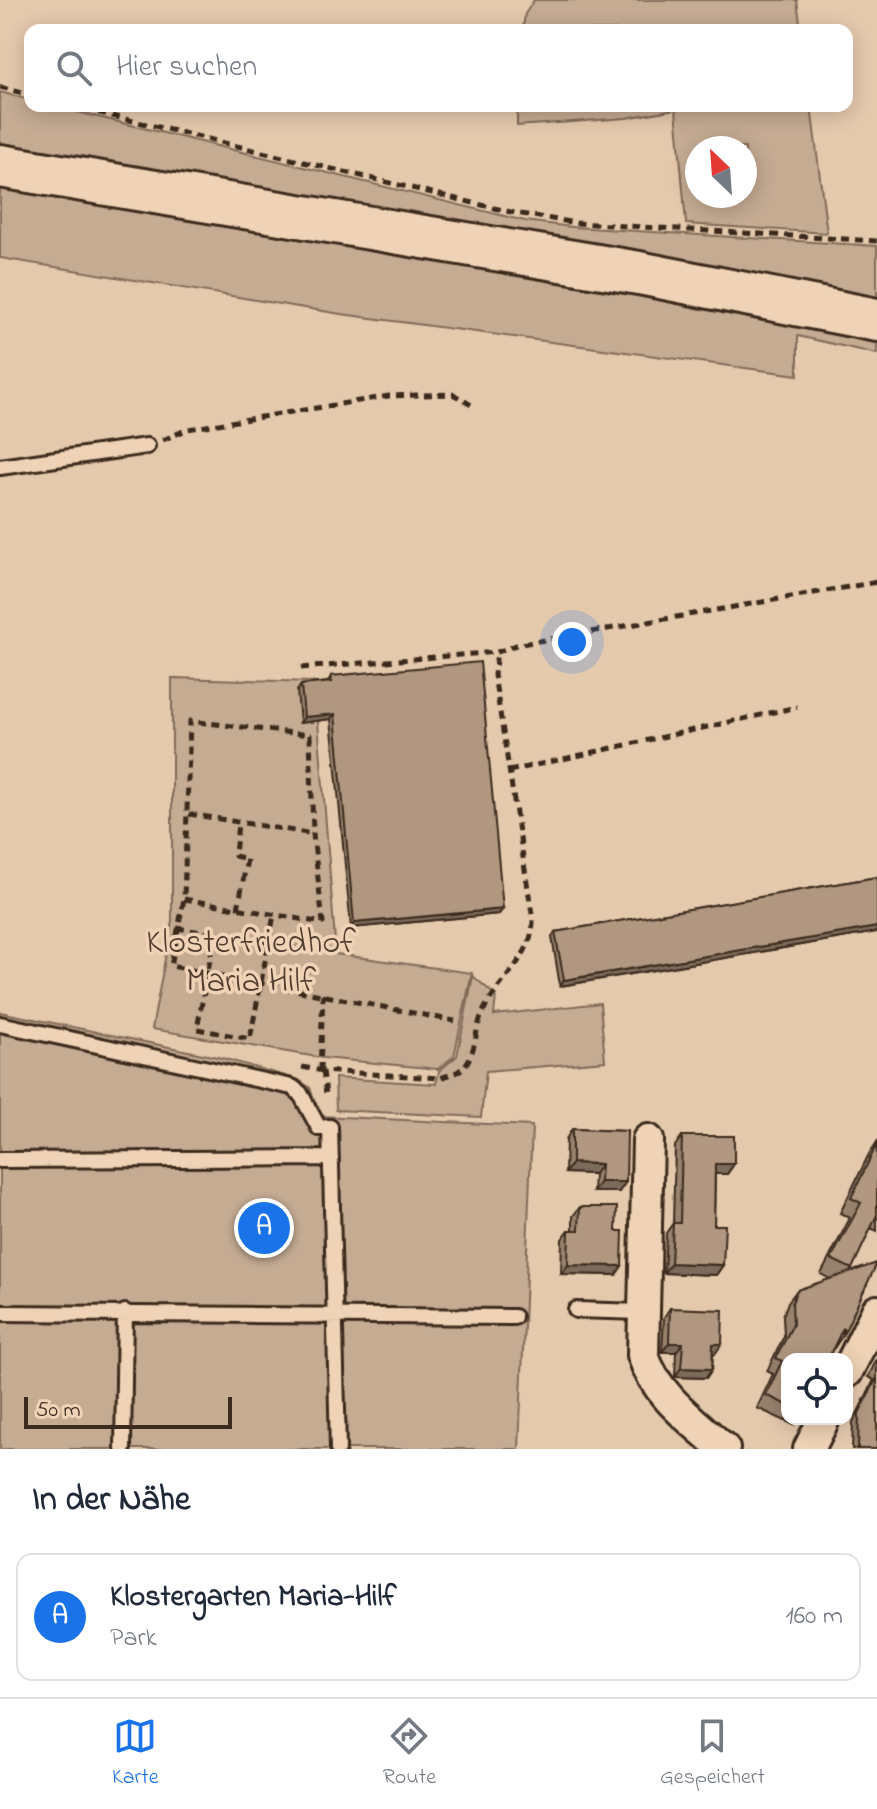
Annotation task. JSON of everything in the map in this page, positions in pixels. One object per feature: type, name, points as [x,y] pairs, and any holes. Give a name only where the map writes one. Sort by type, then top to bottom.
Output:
[{"type":"main road","points":[[0,166],[639,273],[877,320]]},
{"type":"street","points":[[648,1140],[643,1355],[650,1378],[724,1449]]},
{"type":"street","points":[[853,1360],[877,1311]]},
{"type":"street","points":[[809,1449],[821,1425]]},
{"type":"lane","points":[[0,467],[147,446]]},
{"type":"lane","points":[[0,1024],[292,1087],[300,1093],[319,1128],[329,1121],[338,1449]]},
{"type":"lane","points":[[0,1160],[331,1158]]},
{"type":"lane","points":[[576,1310],[642,1312]]},
{"type":"lane","points":[[123,1449],[125,1312]]},
{"type":"lane","points":[[0,1313],[514,1317]]},
{"type":"path","points":[[0,87],[24,93]]},
{"type":"path","points":[[96,112],[515,213],[576,223],[877,241]]},
{"type":"path","points":[[147,446],[188,429],[389,396],[453,394],[473,406]]},
{"type":"path","points":[[301,668],[497,652],[516,645],[877,582]]},
{"type":"path","points":[[291,1064],[320,1071],[439,1078],[456,1074],[465,1066],[480,1019],[495,991],[524,955],[533,929],[494,675],[497,652]]},
{"type":"path","points":[[509,771],[797,707]]},
{"type":"path","points":[[184,899],[323,923],[313,834],[310,735],[190,721],[184,899],[171,966],[455,1021]]},
{"type":"path","points":[[189,814],[313,834]]},
{"type":"path","points":[[238,822],[235,856],[247,859],[238,909]]},
{"type":"path","points":[[215,933],[197,1029],[250,1039],[274,915]]},
{"type":"path","points":[[177,928],[317,950]]},
{"type":"path","points":[[320,1071],[323,994]]},
{"type":"green space","points":[[534,0],[797,0],[800,24],[524,24],[525,14]]},
{"type":"green space","points":[[0,92],[24,98],[24,112],[78,112],[525,221],[572,227],[877,246],[877,302],[0,148]]},
{"type":"green space","points":[[517,112],[659,112],[626,118],[517,126]]},
{"type":"green space","points":[[676,112],[812,112],[827,233],[686,224]]},
{"type":"green space","points":[[0,182],[734,307],[877,339],[877,354],[798,336],[798,375],[341,314],[0,258]]},
{"type":"green space","name":"Klosterfriedhof Maria Hilf","points":[[172,678],[315,682],[336,954],[472,973],[454,1056],[438,1069],[323,1058],[152,1029],[172,921]]},
{"type":"green space","points":[[473,976],[496,996],[494,1015],[600,1003],[605,1061],[486,1071],[481,1117],[336,1110],[335,1078],[436,1084],[439,1071],[457,1056]]},
{"type":"green space","points":[[0,1012],[222,1058],[299,1080],[310,1088],[320,1116],[532,1126],[519,1449],[0,1449]]},
{"type":"building","points":[[480,662],[503,909],[354,923],[335,714],[304,717],[301,685],[332,682],[331,676]]},
{"type":"building","points":[[877,877],[877,927],[564,980],[555,932]]},
{"type":"building","points":[[572,1129],[627,1131],[626,1182],[600,1182],[601,1164],[572,1163]]},
{"type":"building","points":[[682,1136],[734,1136],[734,1164],[715,1164],[714,1225],[725,1225],[723,1265],[671,1263],[673,1223],[680,1223]]},
{"type":"building","points":[[877,1144],[877,1215],[852,1269],[831,1259],[861,1203],[851,1198]]},
{"type":"building","points":[[580,1207],[617,1207],[616,1231],[623,1231],[622,1266],[568,1265],[569,1230],[579,1230]]},
{"type":"building","points":[[877,1263],[843,1335],[843,1328],[831,1353],[781,1353],[781,1360],[776,1358],[793,1324],[792,1303],[797,1290]]},
{"type":"building","points":[[670,1308],[723,1310],[722,1344],[713,1344],[712,1369],[681,1368],[683,1343],[669,1343]]},
{"type":"building","points":[[781,1363],[781,1402],[766,1395]]},
{"type":"building","points":[[877,1378],[877,1449],[858,1449],[859,1413]]},
{"type":"place","name":"Klostergarten Maria-Hilf","points":[[264,1228]]}]
